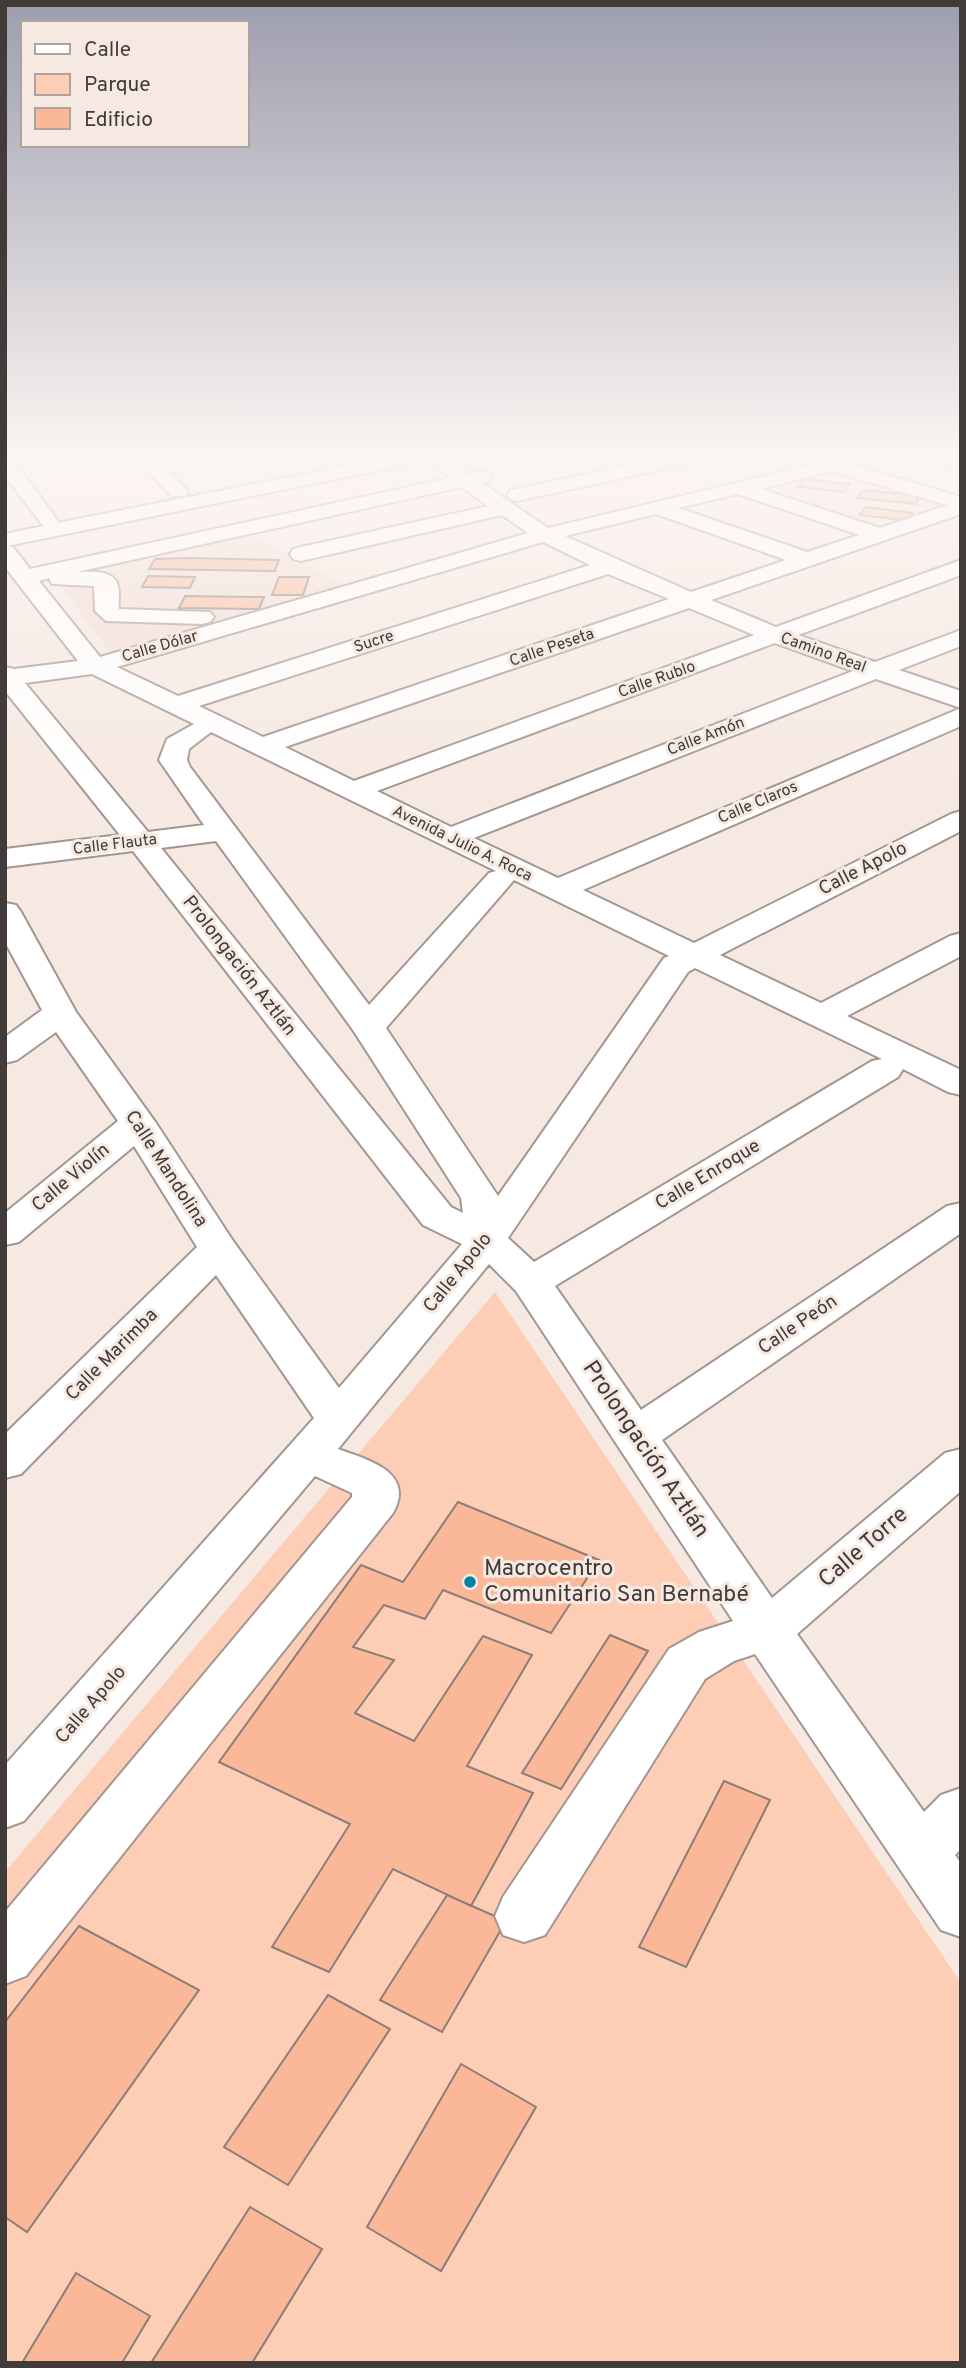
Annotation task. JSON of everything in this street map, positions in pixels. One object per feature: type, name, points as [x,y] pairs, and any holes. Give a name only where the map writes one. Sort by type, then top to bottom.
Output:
[{"type":"street","name":"Avenida Julio A. Roca","points":[[12,566],[65,663],[85,668],[178,705],[450,837],[556,890],[884,1069],[961,1107]]},
{"type":"street","points":[[20,583],[92,566]]},
{"type":"street","points":[[322,566],[364,589]]},
{"type":"street","name":"Calle Dólar","points":[[6,676],[85,668],[443,566]]},
{"type":"street","name":"Camino Real","points":[[609,566],[777,636],[961,700]]},
{"type":"street","name":"Sucre","points":[[178,705],[609,566]]},
{"type":"street","name":"Camino Real","points":[[664,566],[807,625],[961,678]]},
{"type":"street","name":"Calle Peseta","points":[[262,747],[792,566]]},
{"type":"street","name":"Calle Rublo","points":[[352,791],[961,567]]},
{"type":"street","points":[[20,583],[76,578],[99,579],[107,584],[107,611],[114,616],[202,617]]},
{"type":"street","name":"Calle Amón","points":[[450,837],[961,637]]},
{"type":"street","name":"Avenida Julio A. Roca","points":[[85,668],[198,731],[500,878],[683,960],[821,1016],[961,1084]]},
{"type":"street","name":"Prolongación Aztlán","points":[[6,676],[142,842],[437,1216],[486,1240],[531,1282],[767,1631],[961,1911]]},
{"type":"street","name":"Calle Claros","points":[[556,890],[961,716]]},
{"type":"street","points":[[198,731],[176,746],[173,760],[368,1027],[480,1198],[486,1240]]},
{"type":"street","name":"Calle Apolo","points":[[13,1781],[338,1419],[486,1240],[683,960],[961,820]]},
{"type":"street","name":"Calle Flauta","points":[[5,858],[225,831]]},
{"type":"street","points":[[368,1027],[500,878]]},
{"type":"street","name":"Calle Mandolina","points":[[6,913],[60,1013],[138,1123],[218,1249],[338,1419]]},
{"type":"street","points":[[821,1016],[953,956]]},
{"type":"street","points":[[5,1053],[60,1013]]},
{"type":"street","name":"Calle Enroque","points":[[531,1282],[884,1069]]},
{"type":"street","name":"Calle Violín","points":[[5,1233],[138,1123]]},
{"type":"street","name":"Calle Peón","points":[[635,1436],[961,1215]]},
{"type":"street","name":"Calle Marimba","points":[[5,1462],[218,1249]]},
{"type":"street","points":[[5,1957],[376,1501],[374,1486],[363,1477],[307,1454]]},
{"type":"street","name":"Calle Torre","points":[[767,1631],[961,1465]]},
{"type":"street","points":[[524,1916],[687,1664],[717,1646],[767,1631]]},
{"type":"street","points":[[920,1852],[961,1812]]},
{"type":"shaded area","points":[[99,566],[309,566],[348,587],[114,657],[52,576]]},
{"type":"green space","name":"Macrocentro Comunitario San Bernabé","points":[[495,1292],[961,1983],[961,2363],[5,2363],[5,1872]]},
{"type":"building","points":[[151,566],[277,566],[275,571],[149,569]]},
{"type":"building","points":[[148,576],[195,577],[190,588],[142,587]]},
{"type":"building","points":[[279,577],[309,577],[303,595],[272,595]]},
{"type":"building","points":[[185,596],[264,597],[259,609],[179,608]]},
{"type":"building","points":[[458,1502],[599,1560],[551,1633],[443,1590],[425,1619],[384,1605],[353,1647],[394,1660],[355,1713],[414,1741],[483,1636],[532,1655],[467,1766],[533,1793],[471,1906],[393,1869],[329,1972],[272,1947],[350,1824],[219,1762],[361,1565],[403,1582]]},
{"type":"building","points":[[610,1635],[648,1651],[561,1789],[522,1773]]},
{"type":"building","points":[[724,1781],[770,1800],[686,1967],[639,1947]]},
{"type":"building","points":[[447,1895],[506,1921],[442,2032],[380,2000]]},
{"type":"building","points":[[79,1926],[199,1990],[27,2232],[5,2217],[5,2022]]},
{"type":"building","points":[[328,1995],[390,2029],[288,2185],[224,2147]]},
{"type":"building","points":[[461,2064],[536,2107],[441,2271],[367,2227]]},
{"type":"building","points":[[250,2207],[322,2249],[252,2363],[151,2363]]},
{"type":"building","points":[[76,2273],[150,2316],[122,2363],[22,2363]]},
{"type":"place","name":"Macrocentro Comunitario San Bernabé","points":[[470,1582]]}]
